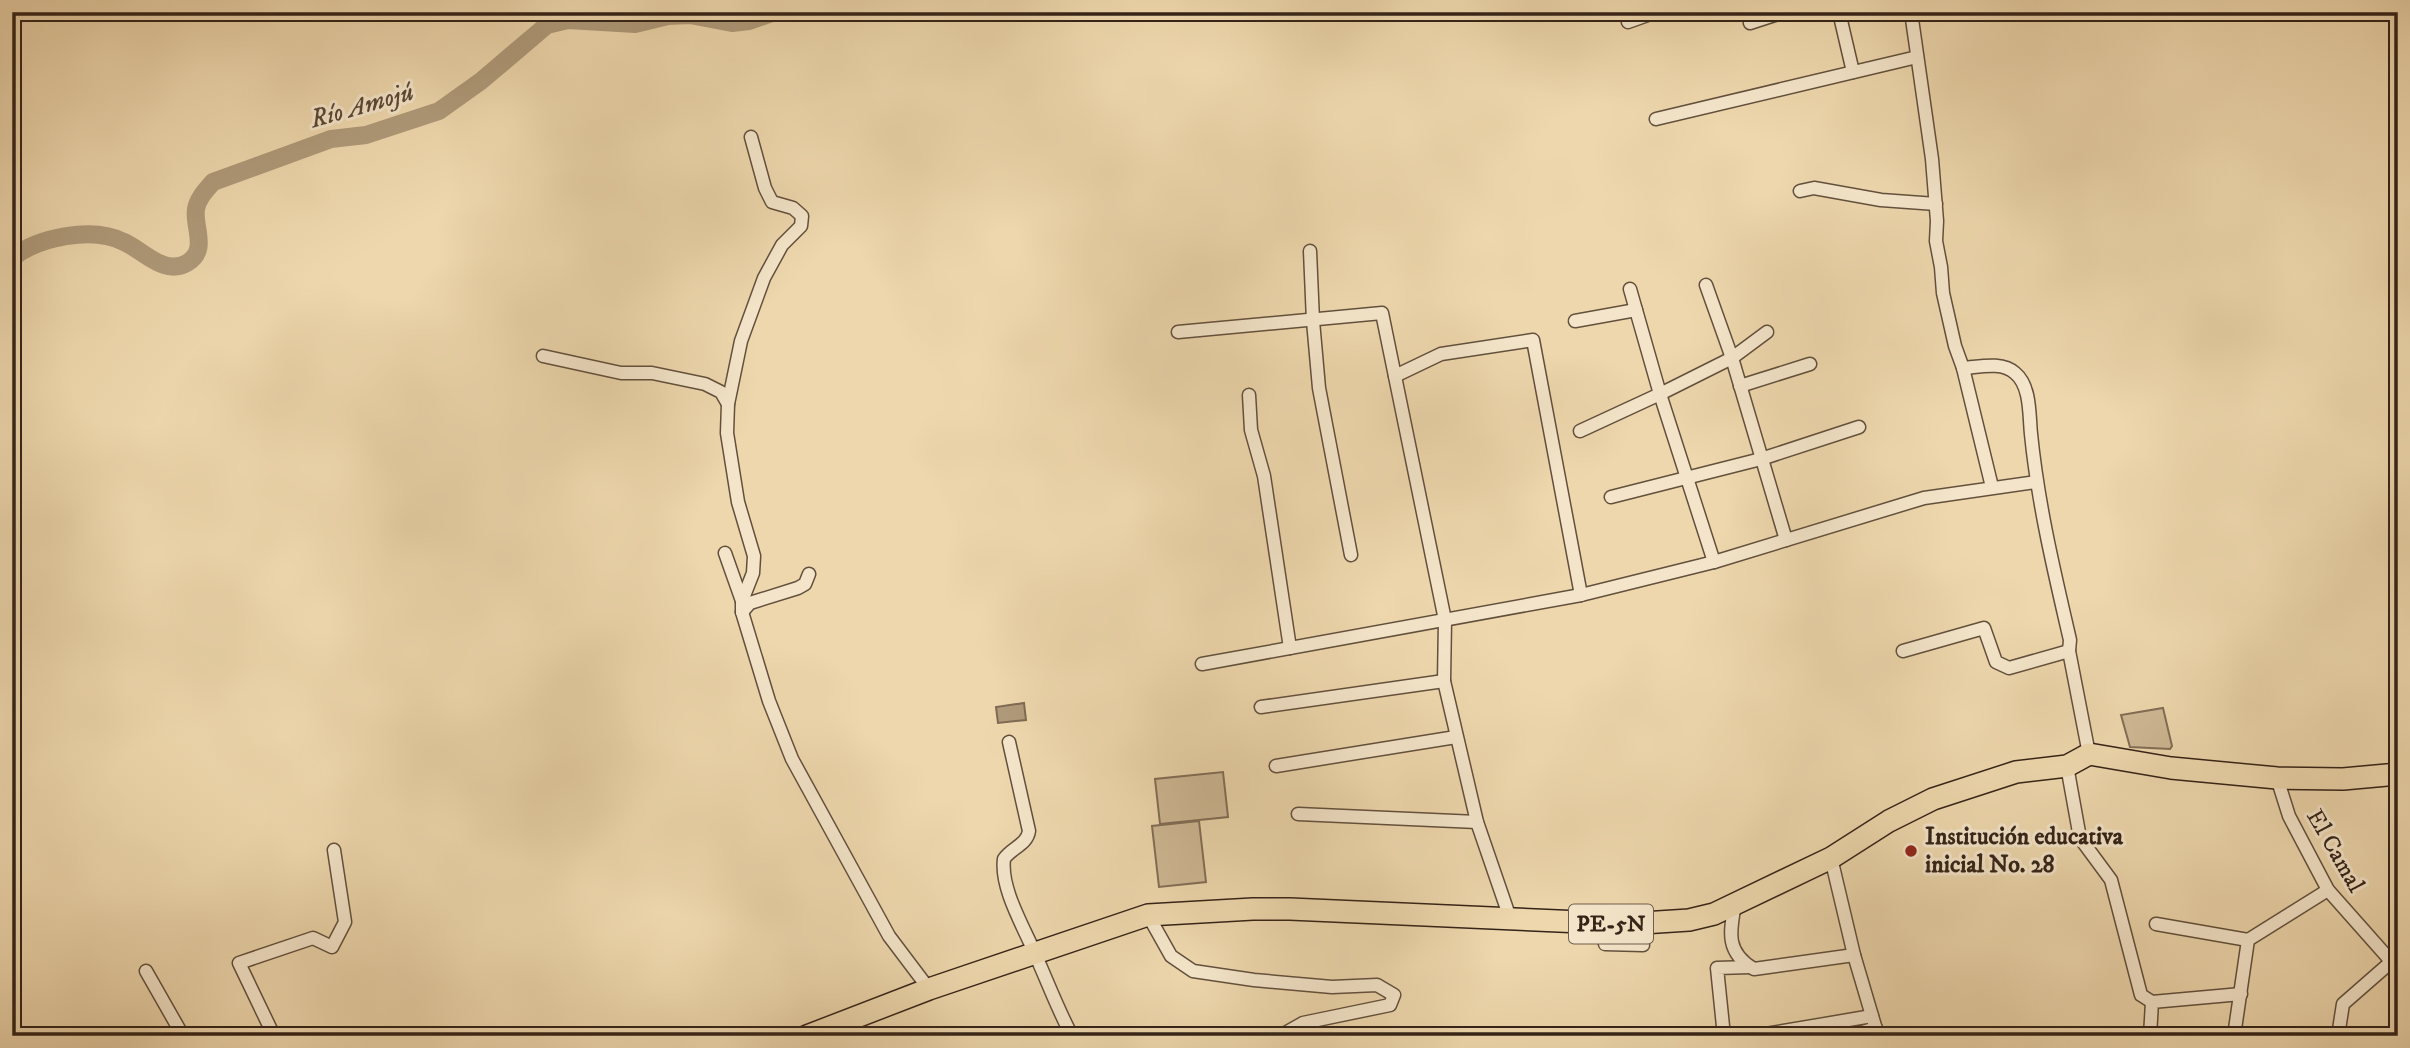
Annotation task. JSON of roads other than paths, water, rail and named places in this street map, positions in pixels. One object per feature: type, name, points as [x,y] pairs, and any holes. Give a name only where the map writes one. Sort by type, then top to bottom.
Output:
[{"type":"highway","name":"PE-5N","points":[[807,1036],[929,989],[1148,915],[1290,909],[1602,923],[1689,920],[1714,914],[1831,858],[1889,821],[1933,799],[2017,772],[2067,766],[2090,754]]},
{"type":"highway","points":[[2090,754],[2171,768],[2277,778],[2343,779],[2398,774]]},
{"type":"street","points":[[1628,22],[1656,12]]},
{"type":"street","points":[[1751,23],[1784,12]]},
{"type":"street","points":[[1839,12],[1853,72]]},
{"type":"street","points":[[1911,12],[1932,159],[1936,241],[1943,293],[1992,487]]},
{"type":"street","points":[[1656,119],[1917,57]]},
{"type":"street","points":[[742,606],[753,573],[754,556],[738,502],[727,433],[728,404],[741,341],[764,278],[782,245],[801,226],[802,216],[793,208],[772,202],[765,188],[751,137]]},
{"type":"street","points":[[1800,191],[1814,188],[1881,200],[1936,204]]},
{"type":"street","points":[[1310,251],[1313,321],[1320,388],[1351,555]]},
{"type":"street","points":[[1706,285],[1732,358],[1786,540]]},
{"type":"street","points":[[1630,289],[1660,394],[1714,562]]},
{"type":"street","points":[[1575,321],[1636,310]]},
{"type":"street","points":[[1178,332],[1382,313],[1445,620],[1444,681],[1476,822],[1510,918]]},
{"type":"street","points":[[1580,431],[1732,358],[1767,332]]},
{"type":"street","points":[[1395,376],[1441,355],[1533,340],[1581,595]]},
{"type":"street","points":[[543,356],[621,373],[652,373],[705,384],[721,392],[728,404]]},
{"type":"street","points":[[1740,386],[1810,364]]},
{"type":"street","points":[[1963,368],[2001,366],[2015,372],[2025,386],[2036,482],[2070,640],[2069,651],[2090,754]]},
{"type":"street","points":[[1249,395],[1251,430],[1264,477],[1290,648]]},
{"type":"street","points":[[1611,497],[1761,459],[1859,427]]},
{"type":"street","points":[[1202,664],[1581,595],[1714,562],[1924,498],[2036,482]]},
{"type":"street","points":[[725,553],[769,701],[792,759],[889,936],[929,989]]},
{"type":"street","points":[[742,606],[798,588],[805,584],[809,574]]},
{"type":"street","points":[[1903,651],[1984,628],[1996,662],[2009,668],[2069,651]]},
{"type":"street","points":[[1261,707],[1444,681]]},
{"type":"street","points":[[1276,766],[1456,737]]},
{"type":"street","points":[[1009,742],[1029,834],[1026,841],[1005,856],[1003,867],[1023,931],[1072,1036]]},
{"type":"street","points":[[2067,766],[2080,838],[2111,880],[2141,995],[2152,1002],[2241,994]]},
{"type":"street","name":"El Camal","points":[[2277,778],[2289,816],[2328,890],[2394,965]]},
{"type":"street","points":[[1298,814],[1476,822]]},
{"type":"street","points":[[274,1036],[239,963],[313,938],[332,947],[345,922],[334,850]]},
{"type":"street","points":[[1831,858],[1854,955],[1875,1027]]},
{"type":"street","points":[[2156,924],[2248,940],[2328,890]]},
{"type":"street","points":[[1735,904],[1730,939],[1750,967]]},
{"type":"street","points":[[1148,915],[1171,956],[1193,971],[1332,987],[1377,985],[1394,995],[1390,1005],[1303,1023],[1280,1036]]},
{"type":"street","points":[[1602,923],[1605,944],[1643,945]]},
{"type":"street","points":[[2234,1036],[2248,940]]},
{"type":"street","points":[[1724,1036],[1717,968],[1759,969],[1854,955]]},
{"type":"street","points":[[2338,1036],[2343,1004],[2394,965]]},
{"type":"street","points":[[146,971],[183,1036]]},
{"type":"street","points":[[2150,1036],[2152,1002]]},
{"type":"street","points":[[1754,1036],[1875,1027]]},
{"type":"street","points":[[1848,1036],[1875,1027]]},
{"type":"waterway","name":"Río Amojú","points":[[12,258],[36,244],[82,234],[111,237],[154,261],[179,266],[194,258],[197,252],[199,238],[196,209],[200,198],[213,182],[331,139],[366,135],[439,111],[481,81],[547,25],[568,20],[635,24],[668,16],[690,15],[732,23],[749,21],[775,12]]},
{"type":"place","name":"Institución educativa inicial No. 28","points":[[1911,851]]}]
